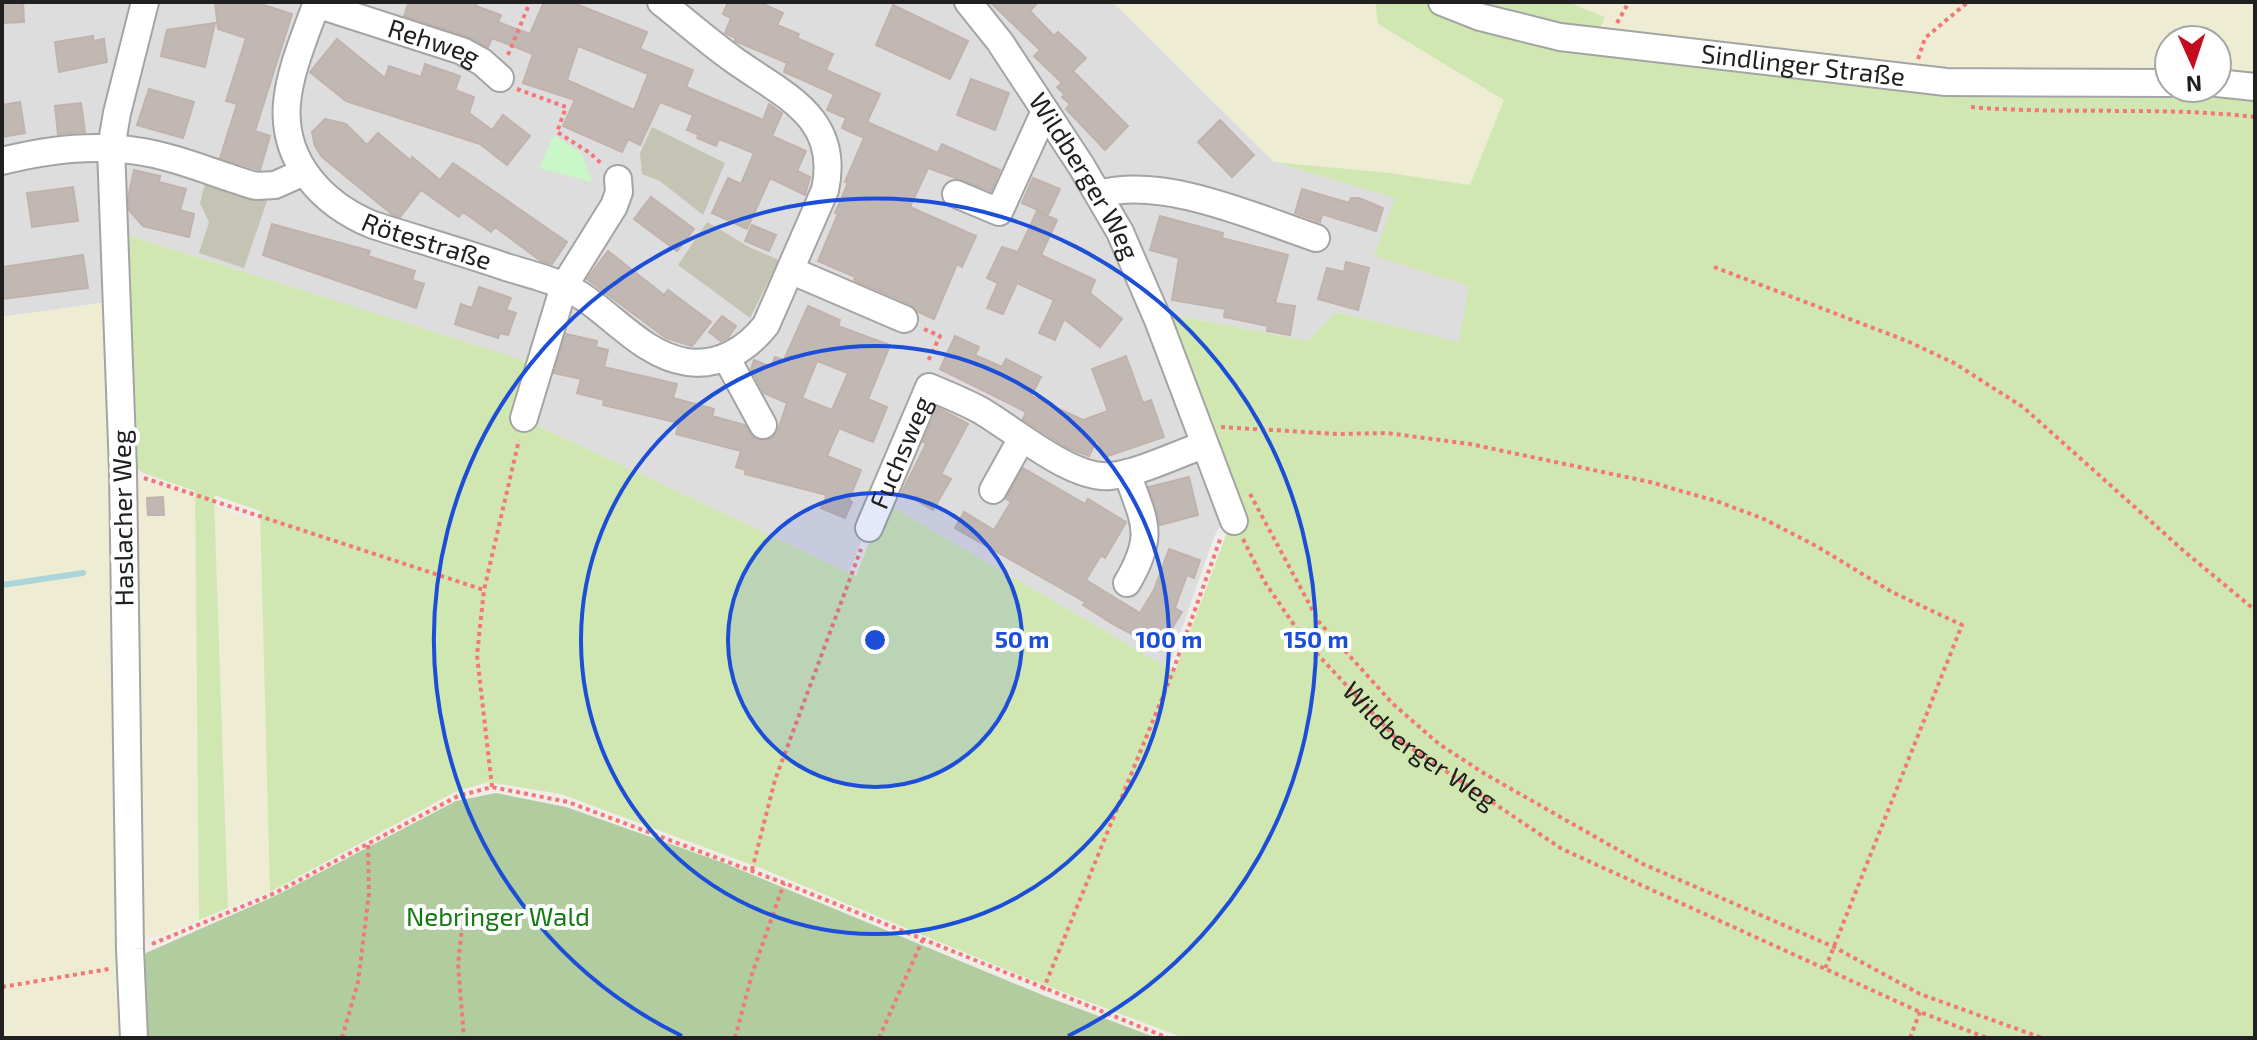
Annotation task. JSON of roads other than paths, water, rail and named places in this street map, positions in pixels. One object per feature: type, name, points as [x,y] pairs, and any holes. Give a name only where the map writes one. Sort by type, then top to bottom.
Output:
[{"type":"street","name":"Haslacher Weg","points":[[134,1038],[123,471],[111,148],[145,2]]},
{"type":"street","name":"Rötestraße","points":[[316,3],[287,104],[289,136],[304,172],[318,190],[351,216],[564,286],[601,309],[653,350],[671,359],[689,363],[709,362],[726,357],[754,340],[766,325],[825,190],[829,171],[827,151],[821,131],[796,102],[732,59],[661,2]]},
{"type":"street","name":"Wildberger Weg","points":[[968,2],[990,27],[1099,194],[1132,256],[1212,436],[1234,521]]},
{"type":"street","name":"Sindlinger Straße","points":[[1442,2],[1480,17],[1560,37],[1946,82],[2153,83]]},
{"type":"street","name":"Rehweg","points":[[316,3],[462,51],[482,62],[500,78]]},
{"type":"street","points":[[2233,85],[2255,87]]},
{"type":"street","points":[[956,194],[999,212],[1045,111]]},
{"type":"street","points":[[2,161],[67,150],[111,148],[140,151],[256,186],[275,185],[304,172]]},
{"type":"street","points":[[524,418],[564,286],[614,206],[619,192],[618,179]]},
{"type":"street","points":[[1099,194],[1127,189],[1178,196],[1316,238]]},
{"type":"street","points":[[790,270],[904,319]]},
{"type":"street","points":[[726,357],[763,425]]},
{"type":"street","name":"Fuchsweg","points":[[869,528],[929,387],[978,409],[1022,438],[1093,476],[1127,473],[1212,436]]},
{"type":"street","points":[[993,490],[1022,438]]},
{"type":"street","points":[[1127,473],[1146,528],[1140,560],[1127,583]]},
{"type":"waterway","points":[[2,585],[83,573]]},
{"type":"park label","name":"Nebringer Wald","points":[[498,917]]}]
